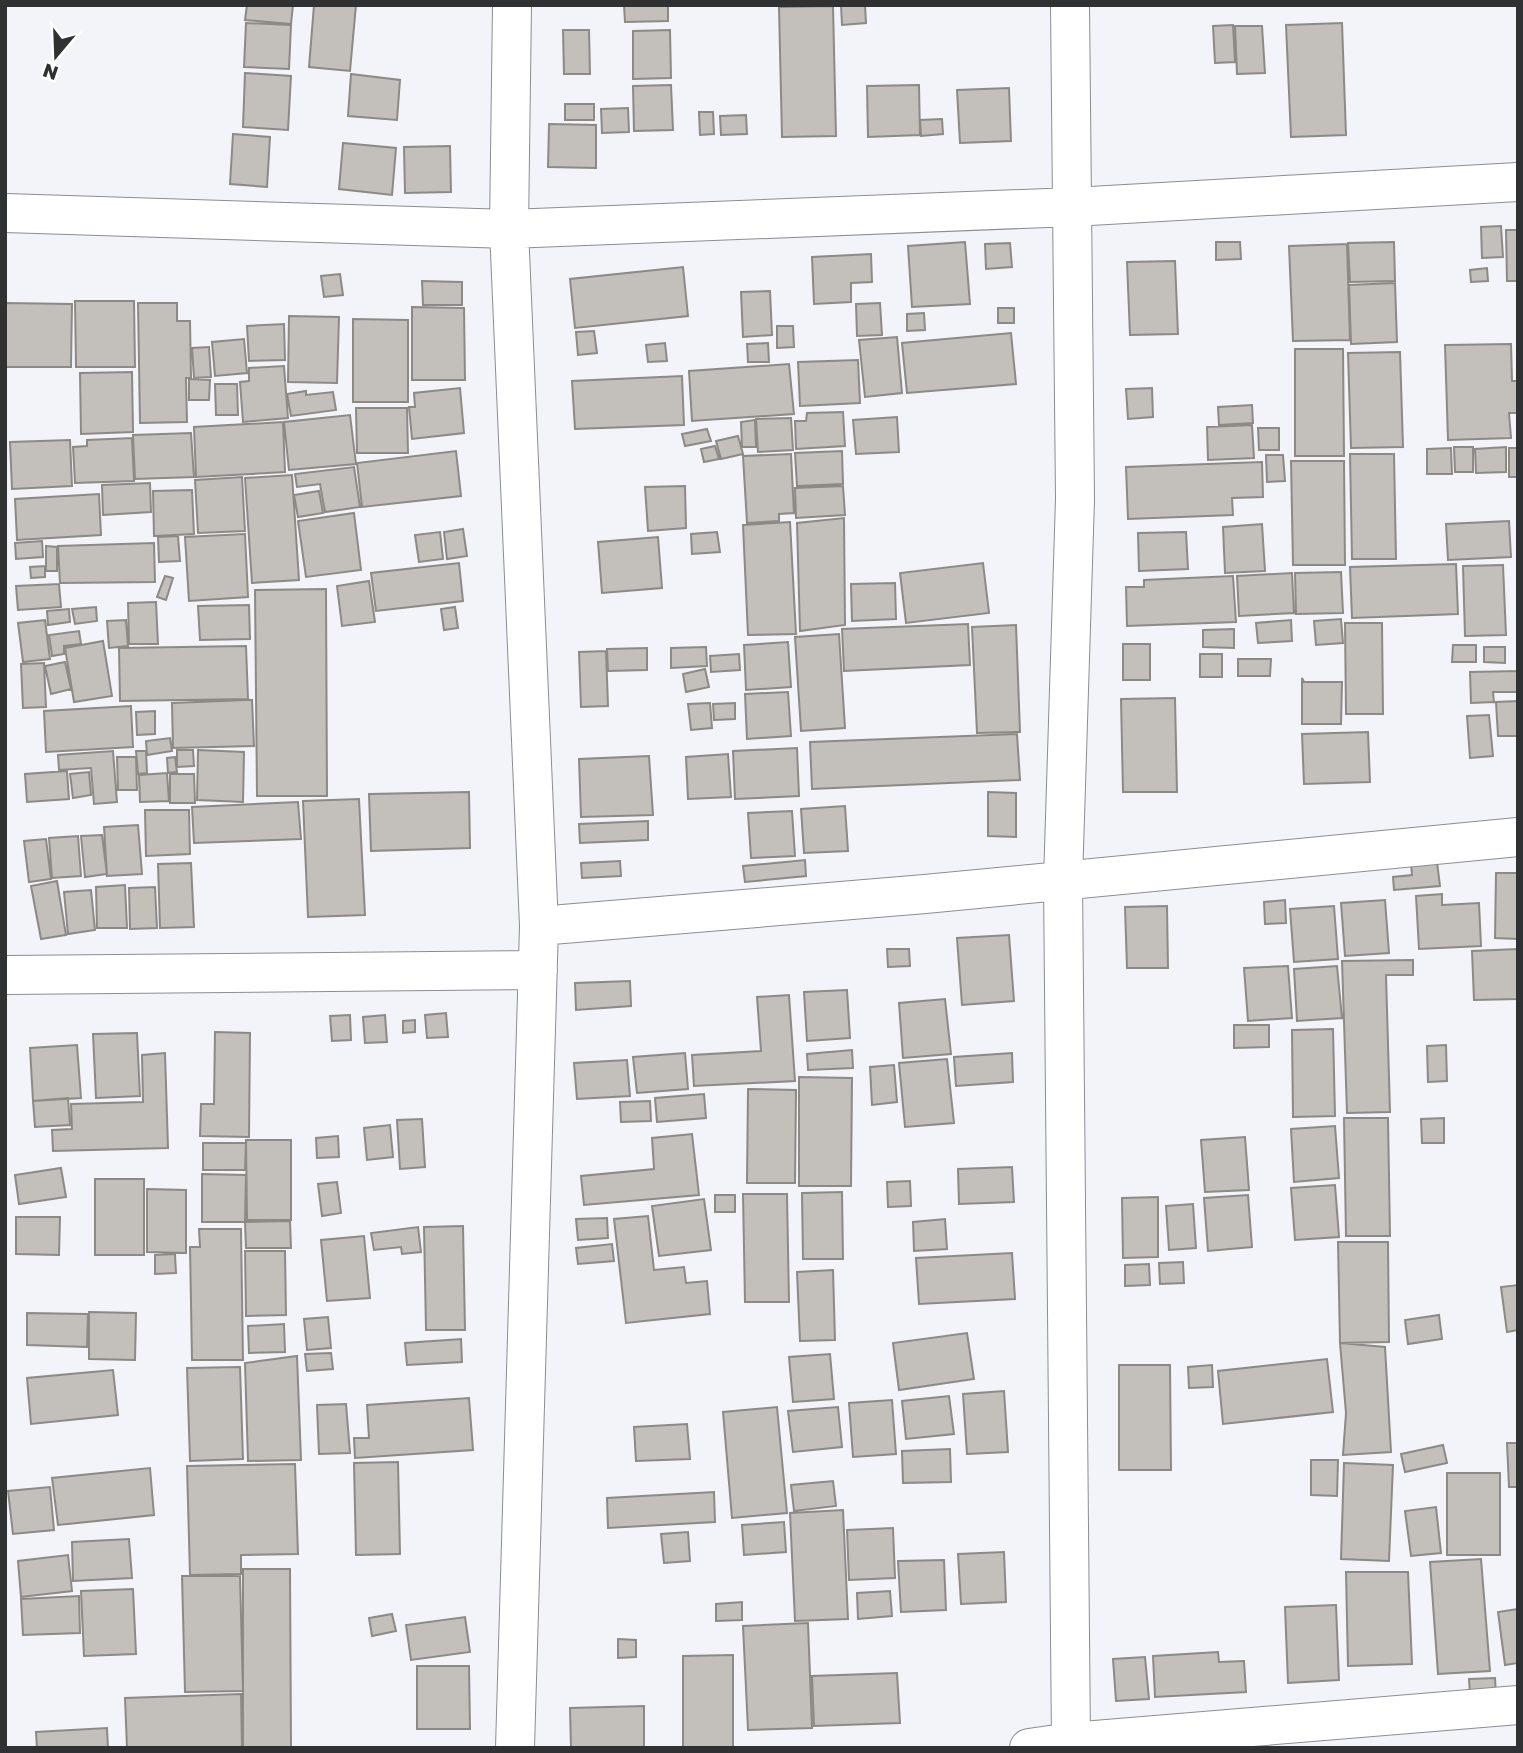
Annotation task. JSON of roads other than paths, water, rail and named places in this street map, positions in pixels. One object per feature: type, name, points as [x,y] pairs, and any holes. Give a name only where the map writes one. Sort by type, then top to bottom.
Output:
[{"type":"street","points":[[512,5],[509,229],[539,926],[515,1748]]},
{"type":"street","points":[[1070,5],[1075,499],[1063,880],[1071,1742]]},
{"type":"street","points":[[5,213],[509,229],[1072,207],[1518,182]]},
{"type":"street","points":[[539,926],[1518,837]]},
{"type":"street","points":[[5,975],[538,970]]},
{"type":"street","points":[[1029,1748],[1071,1742],[1518,1705]]}]
